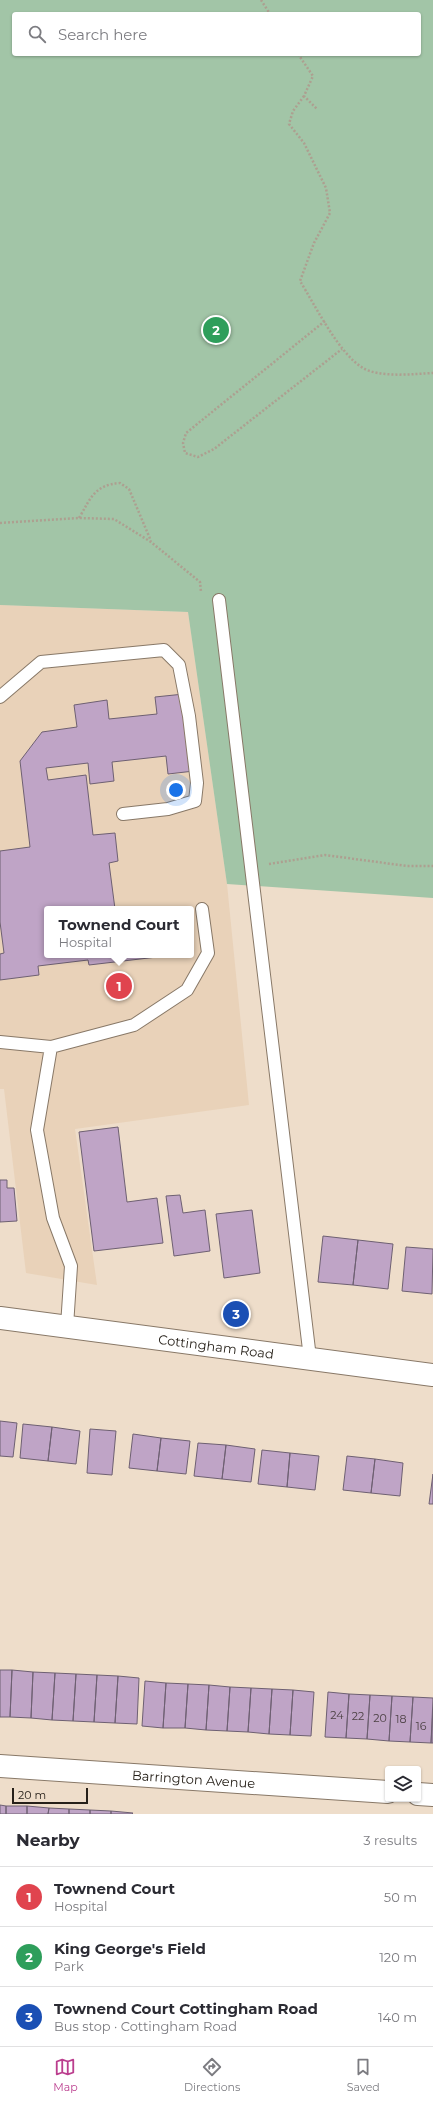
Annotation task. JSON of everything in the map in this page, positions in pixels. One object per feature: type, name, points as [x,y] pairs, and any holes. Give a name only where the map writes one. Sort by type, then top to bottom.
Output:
[{"type":"main road","name":"Cottingham Road","points":[[0,1318],[433,1375]]},
{"type":"main road","name":"Barrington Avenue","points":[[0,1766],[385,1792]]},
{"type":"main road","points":[[421,1794],[433,1795]]},
{"type":"lane","points":[[219,600],[310,1358]]},
{"type":"lane","points":[[0,697],[42,662],[164,650],[179,665],[190,724],[197,783],[195,801],[168,809],[123,814]]},
{"type":"lane","points":[[0,1042],[50,1047],[134,1025],[186,990],[208,953],[202,909]]},
{"type":"lane","points":[[50,1047],[37,1130],[53,1218],[71,1266],[67,1326]]},
{"type":"path","points":[[261,0],[269,12]]},
{"type":"path","points":[[299,56],[312,76],[304,96],[293,111],[289,124],[304,143],[326,188],[330,213],[314,243],[300,280],[342,349],[363,368],[396,375],[433,373]]},
{"type":"path","points":[[304,96],[317,109]]},
{"type":"path","points":[[325,321],[186,433],[183,443],[185,452],[198,457],[214,449],[342,349]]},
{"type":"path","points":[[79,518],[93,494],[106,484],[120,483],[129,489],[151,542]]},
{"type":"path","points":[[0,523],[79,518],[114,520],[151,542],[200,582],[202,600],[219,600]]},
{"type":"path","points":[[251,867],[325,855],[407,866],[433,866]]},
{"type":"shaded area","points":[[0,605],[188,612],[227,884],[249,1105],[75,1129],[97,1285],[26,1273],[4,1089],[0,1089]]},
{"type":"green space","points":[[0,0],[433,0],[433,898],[227,884],[188,612],[0,605]]},
{"type":"building","points":[[184,694],[194,771],[168,774],[166,756],[112,762],[114,781],[90,784],[88,763],[46,768],[48,780],[86,775],[93,835],[115,833],[118,861],[109,863],[115,906],[44,906],[44,958],[148,958],[89,965],[88,960],[38,966],[39,975],[0,980],[0,954],[4,953],[0,922],[0,851],[30,847],[20,761],[42,732],[77,727],[74,705],[107,700],[109,719],[157,714],[155,697]]},
{"type":"building","points":[[118,1127],[127,1202],[157,1198],[163,1243],[94,1251],[79,1132]]},
{"type":"building","points":[[0,1180],[7,1180],[7,1188],[14,1188],[17,1221],[0,1222]]},
{"type":"building","points":[[180,1195],[183,1213],[205,1210],[210,1251],[174,1256],[166,1196]]},
{"type":"building","points":[[252,1210],[260,1273],[224,1278],[216,1214]]},
{"type":"building","points":[[323,1236],[358,1240],[353,1285],[318,1282]]},
{"type":"building","points":[[358,1240],[393,1244],[388,1289],[353,1285]]},
{"type":"building","points":[[406,1247],[433,1249],[432,1294],[402,1291]]},
{"type":"building","points":[[0,1421],[17,1423],[13,1457],[0,1456]]},
{"type":"building","points":[[23,1424],[52,1427],[48,1461],[20,1458]]},
{"type":"building","points":[[52,1427],[80,1431],[76,1464],[48,1461]]},
{"type":"building","points":[[90,1429],[116,1431],[112,1475],[87,1473]]},
{"type":"building","points":[[133,1434],[161,1438],[157,1471],[129,1468]]},
{"type":"building","points":[[161,1438],[190,1441],[186,1474],[157,1471]]},
{"type":"building","points":[[198,1443],[226,1445],[222,1479],[194,1476]]},
{"type":"building","points":[[226,1445],[255,1449],[251,1482],[222,1479]]},
{"type":"building","points":[[262,1450],[290,1453],[287,1487],[258,1484]]},
{"type":"building","points":[[290,1453],[319,1456],[315,1490],[287,1487]]},
{"type":"building","points":[[347,1456],[375,1459],[371,1493],[343,1490]]},
{"type":"building","points":[[375,1459],[403,1463],[400,1496],[371,1493]]},
{"type":"building","points":[[433,1474],[433,1504],[429,1504]]},
{"type":"building","points":[[0,1670],[12,1670],[10,1717],[0,1717]]},
{"type":"building","points":[[12,1670],[33,1672],[31,1718],[10,1717]]},
{"type":"building","points":[[33,1672],[55,1673],[52,1720],[31,1718]]},
{"type":"building","points":[[55,1673],[76,1674],[73,1721],[52,1720]]},
{"type":"building","points":[[76,1674],[97,1675],[94,1722],[73,1721]]},
{"type":"building","points":[[97,1675],[118,1676],[115,1723],[94,1722]]},
{"type":"building","points":[[118,1676],[139,1678],[137,1724],[115,1723]]},
{"type":"building","points":[[145,1681],[166,1683],[163,1728],[142,1726]]},
{"type":"building","points":[[166,1683],[188,1684],[185,1728],[163,1728]]},
{"type":"building","points":[[188,1684],[209,1685],[206,1730],[185,1728]]},
{"type":"building","points":[[209,1685],[230,1687],[227,1731],[206,1730]]},
{"type":"building","points":[[230,1687],[251,1688],[248,1732],[227,1731]]},
{"type":"building","points":[[251,1688],[272,1689],[269,1734],[248,1732]]},
{"type":"building","points":[[272,1689],[293,1690],[290,1735],[269,1734]]},
{"type":"building","points":[[293,1690],[314,1692],[311,1736],[290,1735]]},
{"type":"building","points":[[328,1692],[349,1694],[346,1738],[325,1737]]},
{"type":"building","points":[[349,1694],[370,1695],[367,1739],[346,1738]]},
{"type":"building","points":[[370,1695],[392,1696],[389,1741],[367,1739]]},
{"type":"building","points":[[392,1696],[413,1697],[410,1742],[389,1741]]},
{"type":"building","points":[[413,1697],[433,1698],[431,1743],[410,1742]]},
{"type":"building","points":[[433,1709],[433,1743],[431,1743]]},
{"type":"building","points":[[0,1805],[6,1806],[6,1814],[0,1814]]},
{"type":"building","points":[[6,1806],[27,1806],[27,1814],[6,1814]]},
{"type":"building","points":[[27,1806],[49,1808],[48,1814],[27,1814]]},
{"type":"building","points":[[49,1808],[69,1809],[69,1814],[48,1814]]},
{"type":"building","points":[[69,1809],[90,1810],[90,1814],[69,1814]]},
{"type":"building","points":[[90,1810],[111,1811],[111,1814],[90,1814]]},
{"type":"building","points":[[111,1811],[133,1813],[111,1814]]},
{"type":"place","name":"King George's Field","points":[[216,330]]},
{"type":"place","name":"Townend Court","points":[[119,986]]},
{"type":"place","name":"Townend Court Cottingham Road","points":[[236,1314]]}]
